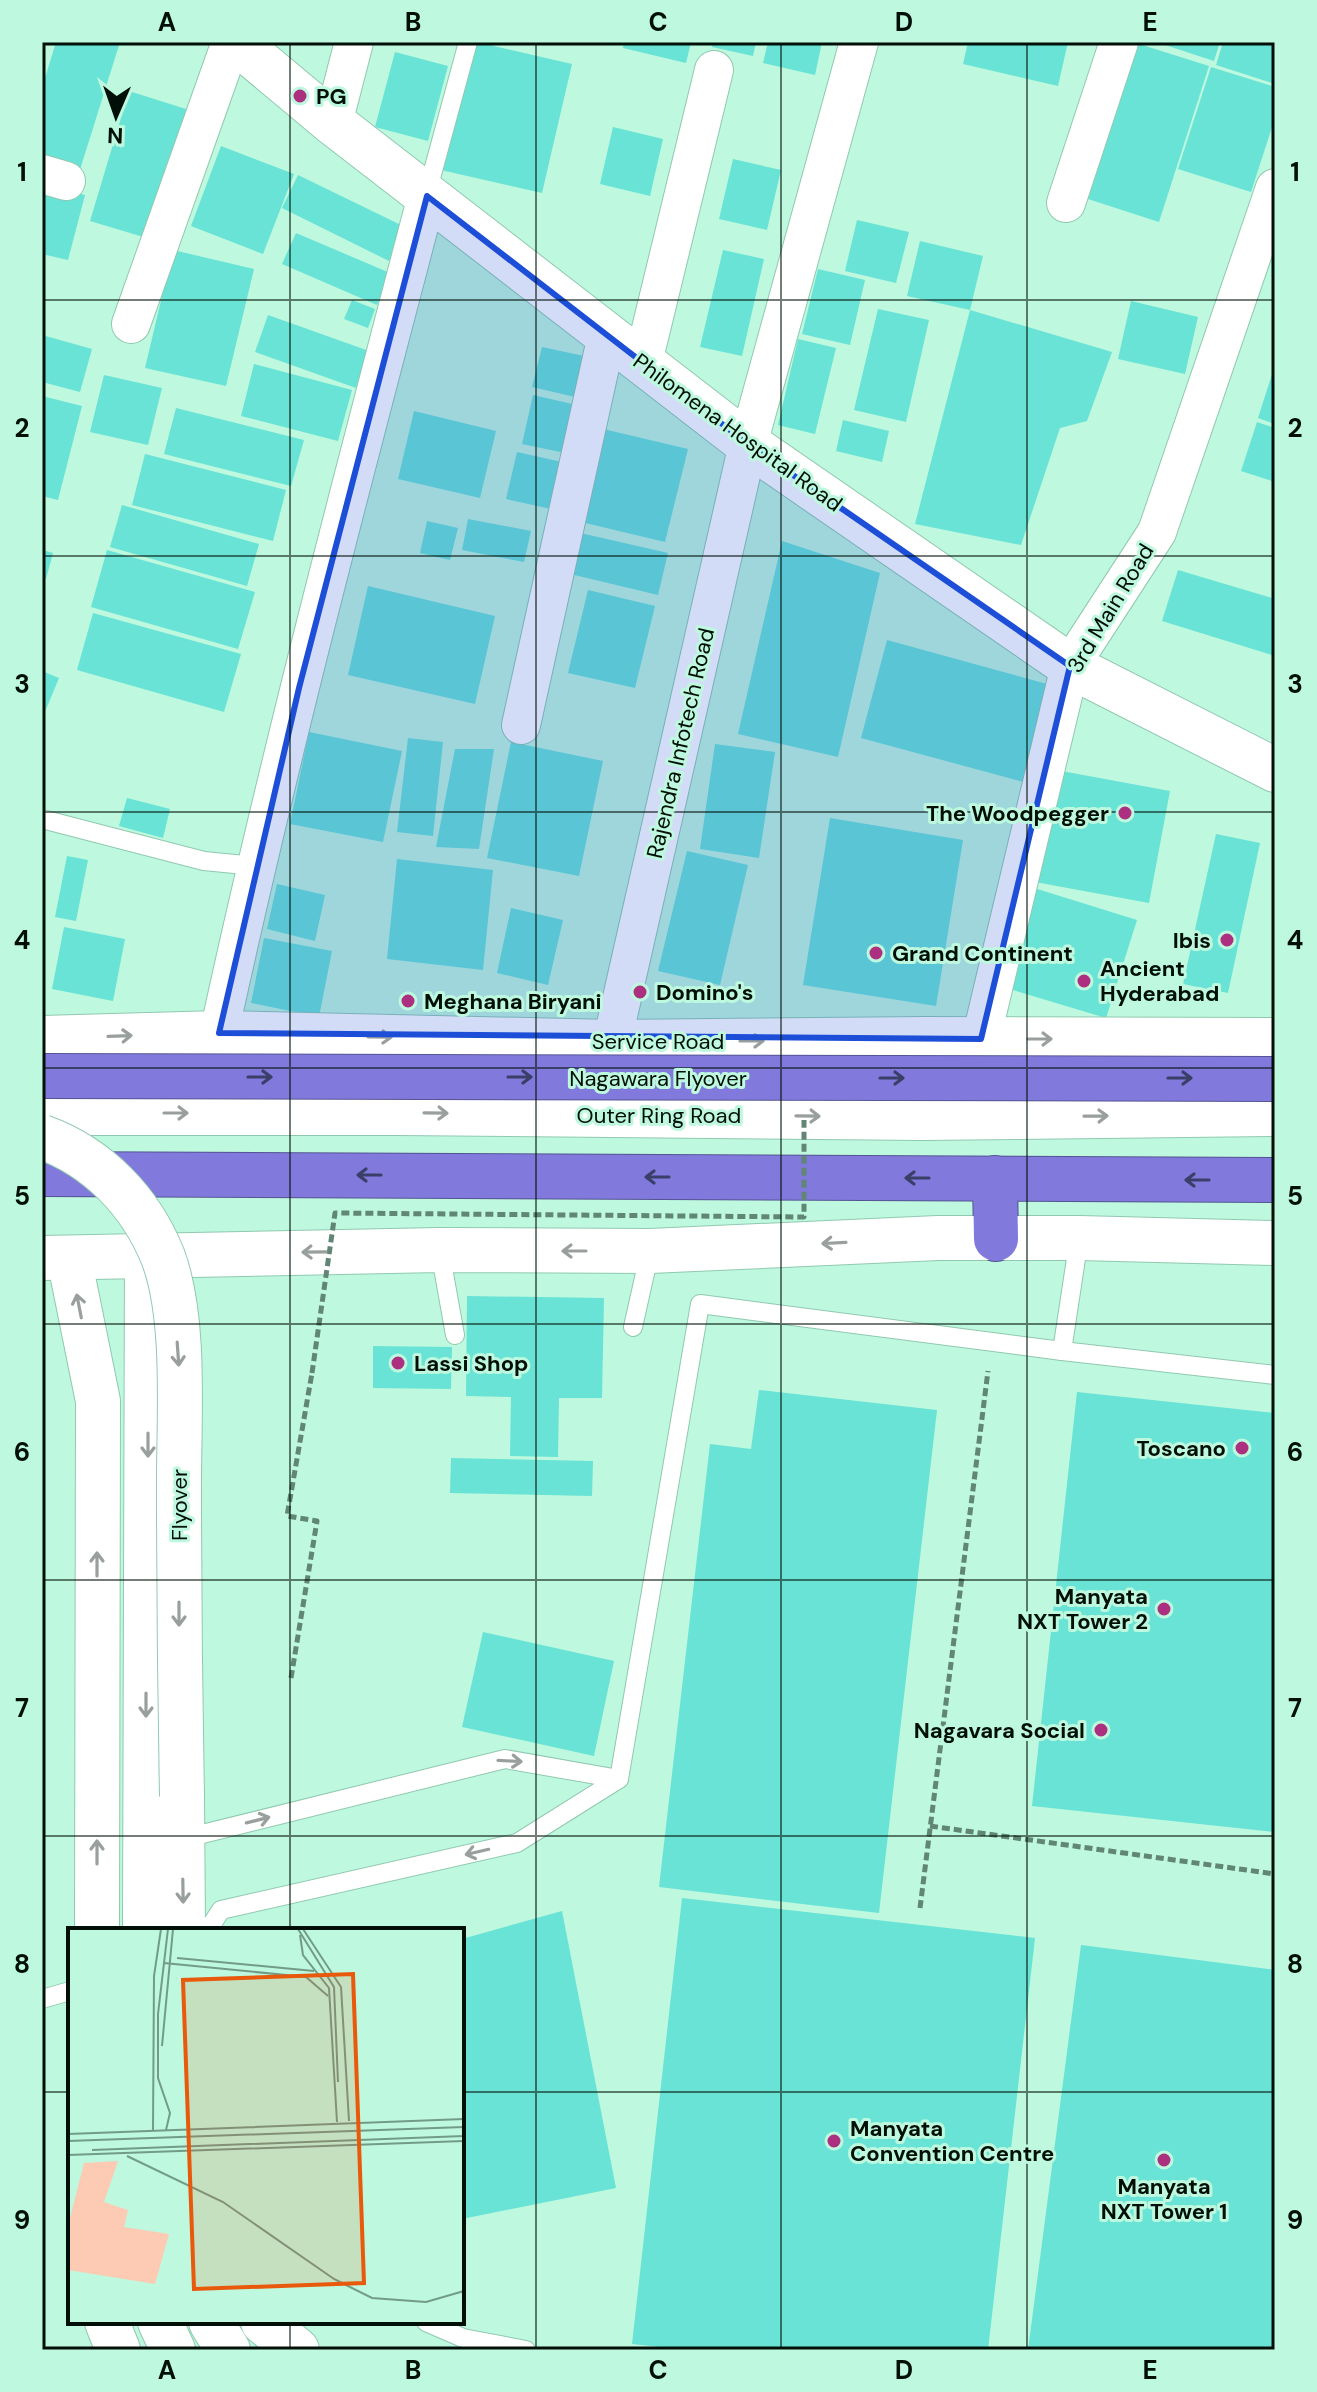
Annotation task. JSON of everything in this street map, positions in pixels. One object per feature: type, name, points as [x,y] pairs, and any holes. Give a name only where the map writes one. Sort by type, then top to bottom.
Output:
[{"type":"highway","name":"Nagawara Flyover","points":[[42,1076],[1275,1079]]},
{"type":"highway","points":[[42,1174],[1275,1180]]},
{"type":"highway","points":[[995,1178],[996,1239]]},
{"type":"street","name":"Philomena Hospital Road","points":[[234,42],[333,123],[748,444],[1070,666],[1275,770]]},
{"type":"street","points":[[131,324],[234,42]]},
{"type":"street","points":[[333,123],[354,42]]},
{"type":"street","name":"Rajendra Infotech Road","points":[[612,1042],[748,444],[859,42]]},
{"type":"street","points":[[1066,203],[1119,42]]},
{"type":"street","points":[[643,362],[714,70]]},
{"type":"street","name":"3rd Main Road","points":[[981,1039],[1070,666],[1157,532],[1275,188]]},
{"type":"street","points":[[219,1033],[255,866],[299,688],[427,196]]},
{"type":"street","points":[[521,725],[607,335]]},
{"type":"street","name":"Service Road","points":[[42,1038],[219,1033],[612,1042],[1275,1040]]},
{"type":"street","name":"Outer Ring Road","points":[[42,1113],[924,1118],[1275,1114]]},
{"type":"street","name":"Flyover","points":[[42,1137],[88,1160],[125,1194],[151,1231],[172,1288],[179,1367],[183,1928]]},
{"type":"street","points":[[97,1928],[98,1401],[56,1258],[440,1250],[650,1251],[938,1238],[1275,1243]]},
{"type":"street","points":[[145,1928],[147,1255]]},
{"type":"street","points":[[108,2324],[118,2350]]},
{"type":"street","points":[[161,2324],[173,2350]]},
{"type":"street","points":[[212,2324],[228,2350]]},
{"type":"street","points":[[265,2324],[297,2350]]},
{"type":"lane","points":[[427,196],[468,42]]},
{"type":"lane","points":[[42,819],[204,861],[255,866]]},
{"type":"lane","points":[[1062,1351],[1079,1238]]},
{"type":"lane","points":[[440,1250],[455,1335]]},
{"type":"lane","points":[[633,1327],[650,1251]]},
{"type":"lane","points":[[209,1928],[221,1910],[517,1843],[619,1779],[700,1304],[1275,1375]]},
{"type":"lane","points":[[182,1839],[505,1759],[619,1779]]},
{"type":"lane","points":[[42,1999],[68,1992]]},
{"type":"lane","points":[[431,2324],[463,2338],[526,2350]]},
{"type":"path","points":[[291,1678],[317,1521],[287,1516],[335,1213],[804,1217],[804,1111]]},
{"type":"path","points":[[920,1908],[991,1342]]},
{"type":"path","points":[[930,1826],[1275,1874]]},
{"type":"highlighted area","points":[[427,196],[748,444],[1070,666],[981,1039],[219,1033],[299,688]]},
{"type":"building","points":[[56,42],[120,42],[78,176],[42,164],[42,88]]},
{"type":"building","points":[[476,42],[572,64],[542,193],[441,170]]},
{"type":"building","points":[[624,42],[691,42],[686,63],[623,48]]},
{"type":"building","points":[[713,42],[756,42],[753,56],[712,47]]},
{"type":"building","points":[[768,42],[822,42],[815,75],[763,63]]},
{"type":"building","points":[[968,42],[1068,42],[1058,86],[963,64]]},
{"type":"building","points":[[1156,42],[1220,42],[1214,61]]},
{"type":"building","points":[[1223,42],[1275,42],[1275,84],[1216,65]]},
{"type":"building","points":[[1139,44],[1209,66],[1159,222],[1088,199]]},
{"type":"building","points":[[395,52],[448,66],[428,141],[375,127]]},
{"type":"building","points":[[1211,67],[1275,87],[1275,118],[1251,192],[1178,169]]},
{"type":"building","points":[[129,91],[189,110],[150,239],[90,221]]},
{"type":"building","points":[[613,127],[663,139],[650,196],[600,184]]},
{"type":"building","points":[[221,146],[294,174],[263,254],[191,226]]},
{"type":"building","points":[[733,159],[781,170],[767,230],[719,219]]},
{"type":"building","points":[[298,175],[405,227],[389,261],[282,208]]},
{"type":"building","points":[[42,184],[85,195],[68,260],[42,254]]},
{"type":"building","points":[[857,220],[909,232],[896,283],[845,271]]},
{"type":"building","points":[[296,233],[390,273],[377,305],[282,264]]},
{"type":"building","points":[[920,241],[983,256],[970,310],[907,296]]},
{"type":"building","points":[[173,250],[254,269],[226,386],[145,368]]},
{"type":"building","points":[[723,250],[764,259],[742,356],[700,347]]},
{"type":"building","points":[[818,269],[865,280],[850,345],[802,334]]},
{"type":"building","points":[[352,300],[375,309],[368,328],[344,319]]},
{"type":"building","points":[[1131,301],[1198,317],[1185,374],[1118,359]]},
{"type":"building","points":[[878,309],[929,320],[906,422],[854,410]]},
{"type":"building","points":[[970,310],[1112,352],[1087,421],[1060,428],[1021,545],[915,524]]},
{"type":"building","points":[[268,315],[369,351],[356,388],[255,352]]},
{"type":"building","points":[[42,335],[92,349],[80,392],[42,382]]},
{"type":"building","points":[[798,339],[836,348],[815,434],[778,425]]},
{"type":"building","points":[[542,347],[598,359],[588,400],[532,387]]},
{"type":"building","points":[[254,364],[352,390],[338,441],[241,416]]},
{"type":"building","points":[[1275,368],[1275,424],[1258,418]]},
{"type":"building","points":[[104,375],[162,388],[148,445],[90,432]]},
{"type":"building","points":[[533,395],[581,406],[570,454],[522,444]]},
{"type":"building","points":[[42,396],[82,406],[58,500],[42,496]]},
{"type":"building","points":[[176,408],[304,440],[291,486],[164,454]]},
{"type":"building","points":[[414,411],[496,431],[480,498],[398,479]]},
{"type":"building","points":[[843,420],[889,431],[882,462],[836,451]]},
{"type":"building","points":[[1257,422],[1275,428],[1275,482],[1241,471]]},
{"type":"building","points":[[599,428],[688,449],[665,542],[577,521]]},
{"type":"building","points":[[517,452],[571,464],[560,511],[506,499]]},
{"type":"building","points":[[145,454],[286,490],[273,541],[132,505]]},
{"type":"building","points":[[122,505],[259,544],[247,586],[110,547]]},
{"type":"building","points":[[468,519],[531,531],[524,562],[462,550]]},
{"type":"building","points":[[427,521],[458,528],[450,560],[420,553]]},
{"type":"building","points":[[576,532],[668,553],[658,595],[566,573]]},
{"type":"building","points":[[782,541],[880,573],[838,757],[738,734]]},
{"type":"building","points":[[42,550],[53,553],[46,579],[42,578]]},
{"type":"building","points":[[107,550],[255,592],[238,649],[91,607]]},
{"type":"building","points":[[1178,570],[1275,599],[1275,656],[1162,621]]},
{"type":"building","points":[[368,586],[495,616],[475,704],[348,675]]},
{"type":"building","points":[[588,590],[655,606],[635,688],[568,673]]},
{"type":"building","points":[[93,613],[241,654],[224,712],[77,670]]},
{"type":"building","points":[[887,640],[1058,687],[1031,784],[861,738]]},
{"type":"building","points":[[42,671],[59,678],[42,719]]},
{"type":"building","points":[[309,732],[402,751],[383,842],[290,824]]},
{"type":"building","points":[[408,738],[443,742],[433,836],[397,832]]},
{"type":"building","points":[[511,742],[603,761],[579,876],[487,858]]},
{"type":"building","points":[[715,744],[775,752],[759,858],[700,849]]},
{"type":"building","points":[[455,749],[494,749],[479,849],[436,847]]},
{"type":"building","points":[[1056,770],[1170,791],[1149,903],[1035,882]]},
{"type":"building","points":[[127,798],[170,809],[163,838],[119,826]]},
{"type":"building","points":[[830,818],[963,840],[936,1006],[803,985]]},
{"type":"building","points":[[1216,834],[1260,843],[1228,993],[1183,984]]},
{"type":"building","points":[[687,851],[748,865],[720,985],[658,971]]},
{"type":"building","points":[[67,856],[88,860],[76,921],[55,917]]},
{"type":"building","points":[[397,859],[493,870],[483,970],[387,959]]},
{"type":"building","points":[[277,884],[325,895],[315,941],[267,929]]},
{"type":"building","points":[[1034,888],[1137,920],[1106,1018],[1003,987]]},
{"type":"building","points":[[511,908],[563,920],[548,985],[497,973]]},
{"type":"building","points":[[64,927],[125,939],[113,1001],[52,989]]},
{"type":"building","points":[[264,938],[332,951],[319,1017],[251,1003]]},
{"type":"building","points":[[467,1296],[604,1298],[602,1398],[559,1398],[558,1457],[510,1456],[511,1397],[466,1396]]},
{"type":"building","points":[[373,1346],[452,1347],[451,1389],[373,1388]]},
{"type":"building","points":[[759,1390],[937,1410],[879,1913],[659,1887],[710,1444],[751,1449]]},
{"type":"building","name":"Manyata NXT Tower 2","points":[[1077,1392],[1275,1413],[1275,1832],[1032,1806]]},
{"type":"building","points":[[451,1458],[593,1461],[592,1496],[450,1493]]},
{"type":"building","points":[[483,1632],[614,1661],[594,1756],[462,1727]]},
{"type":"building","name":"Manyata Convention Centre","points":[[682,1898],[1035,1938],[988,2350],[687,2350],[632,2344]]},
{"type":"building","points":[[562,1911],[616,2188],[464,2219],[464,1938]]},
{"type":"building","name":"Manyata NXT Tower 1","points":[[1081,1945],[1275,1970],[1275,2350],[1028,2350]]},
{"type":"place","name":"PG","points":[[300,96]]},
{"type":"place","name":"The Woodpegger","points":[[1125,813]]},
{"type":"place","name":"Ibis","points":[[1227,940]]},
{"type":"place","name":"Grand Continent","points":[[876,953]]},
{"type":"place","name":"Ancient Hyderabad","points":[[1084,981]]},
{"type":"place","name":"Domino's","points":[[640,992]]},
{"type":"place","name":"Meghana Biryani","points":[[408,1001]]},
{"type":"place","name":"Lassi Shop","points":[[398,1363]]},
{"type":"place","name":"Toscano","points":[[1242,1448]]},
{"type":"place","name":"Manyata NXT Tower 2","points":[[1164,1609]]},
{"type":"place","name":"Nagavara Social","points":[[1101,1730]]},
{"type":"place","name":"Manyata Convention Centre","points":[[834,2141]]},
{"type":"place","name":"Manyata NXT Tower 1","points":[[1164,2160]]}]
